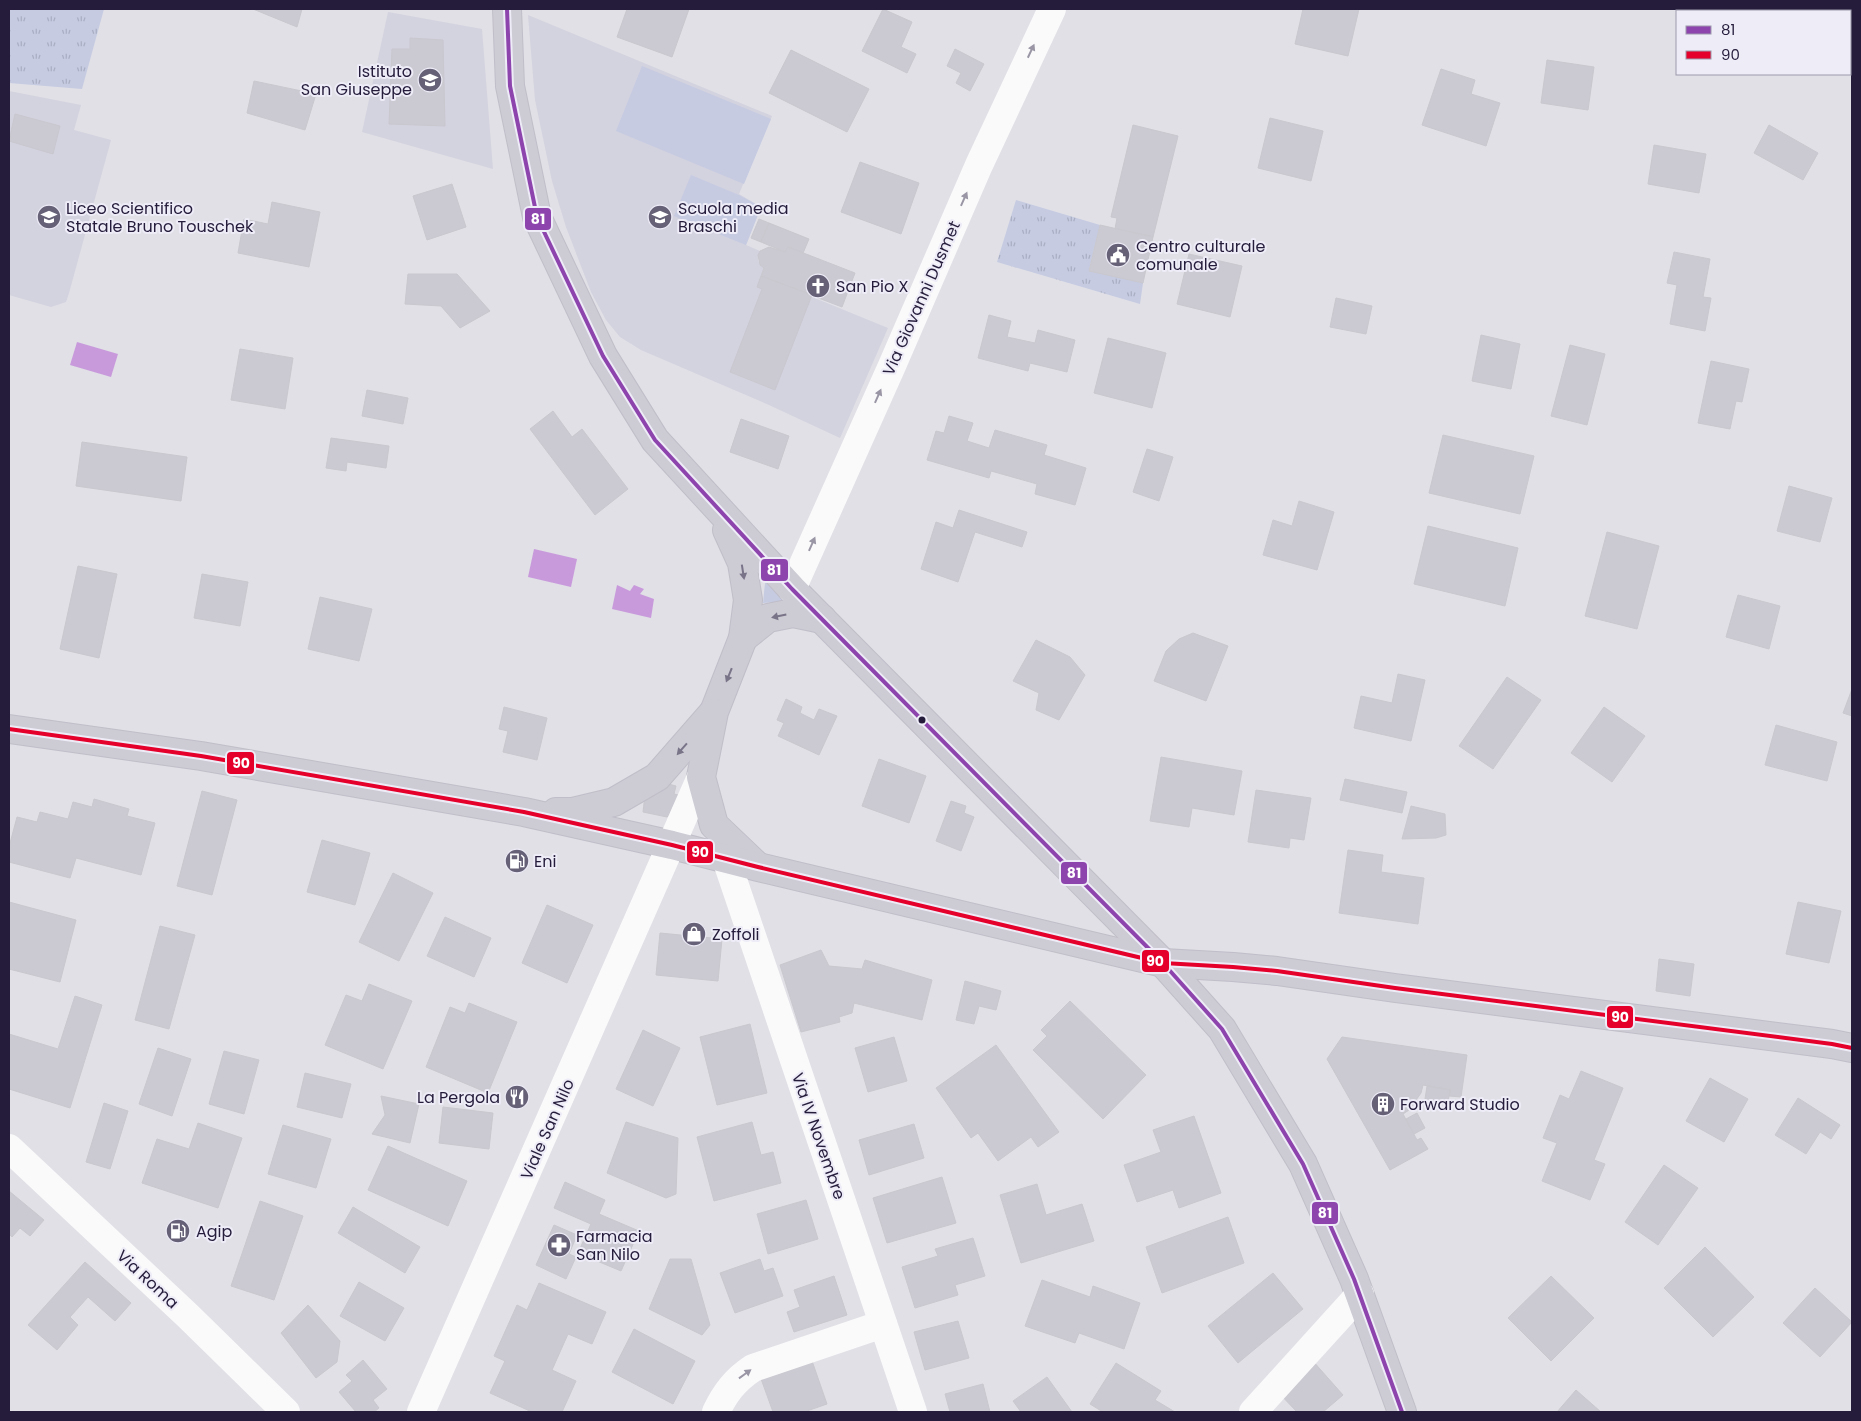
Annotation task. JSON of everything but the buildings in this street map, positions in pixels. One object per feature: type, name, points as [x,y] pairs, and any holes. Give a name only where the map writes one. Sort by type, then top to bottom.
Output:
[{"type":"main road","points":[[507,9],[510,86],[537,217],[603,356],[655,440],[792,589],[1163,963],[1226,1035],[1296,1151],[1360,1294],[1402,1412]]},
{"type":"main road","points":[[719,510],[742,563],[748,600],[744,638],[714,712],[702,777],[714,825],[758,867]]},
{"type":"main road","points":[[744,638],[768,618],[793,613],[822,619]]},
{"type":"main road","points":[[524,812],[572,812],[614,802],[657,777],[714,712]]},
{"type":"main road","points":[[9,729],[201,756],[524,812],[672,845],[1163,963],[1277,971],[1852,1048]]},
{"type":"main road","points":[[1075,943],[1096,937],[1103,931],[1108,916],[1107,907]]},
{"type":"street","name":"Via Giovanni Dusmet","points":[[792,589],[979,165],[1052,9]]},
{"type":"street","name":"Viale San Nilo","points":[[421,1412],[702,777]]},
{"type":"street","name":"Via IV Novembre","points":[[726,859],[913,1412]]},
{"type":"street","name":"Via Roma","points":[[9,1148],[188,1316],[286,1412]]},
{"type":"street","points":[[1253,1412],[1360,1294]]},
{"type":"street","points":[[716,1412],[730,1387],[753,1368],[883,1324]]},
{"type":"shaded area","name":"Istituto San Giuseppe","points":[[388,12],[482,29],[493,169],[362,132]]},
{"type":"shaded area","name":"Scuola media Braschi","points":[[528,15],[772,116],[739,194],[761,207],[746,245],[760,251],[758,260],[764,268],[761,276],[888,328],[840,438],[641,350],[620,337],[606,320],[591,292],[566,227],[552,181],[535,100]]},
{"type":"shaded area","name":"Liceo Scientifico Statale Bruno Touschek","points":[[9,91],[81,105],[74,130],[111,140],[66,302],[51,307],[9,295]]},
{"type":"shaded area","points":[[77,342],[118,354],[111,377],[70,365]]},
{"type":"shaded area","points":[[534,549],[577,559],[571,587],[528,577]]},
{"type":"shaded area","points":[[617,585],[630,591],[634,585],[644,589],[640,594],[654,599],[651,618],[612,609]]},
{"type":"green space","points":[[9,9],[104,9],[82,89],[9,83]]},
{"type":"green space","points":[[642,66],[771,119],[744,184],[616,131]]},
{"type":"green space","points":[[691,175],[739,195],[761,207],[746,245],[674,216]]},
{"type":"green space","points":[[1016,200],[1100,225],[1089,270],[1143,283],[1140,304],[997,262]]},
{"type":"green space","points":[[767,562],[803,600],[763,603]]},
{"type":"transit line","name":"81","points":[[507,9],[510,86],[537,217],[603,356],[655,440],[792,589],[1163,963],[1222,1029],[1303,1164],[1354,1279],[1402,1412]]},
{"type":"transit line","name":"90","points":[[9,729],[201,756],[524,812],[672,845],[1163,963],[1277,971],[1852,1048]]},
{"type":"place","name":"Istituto San Giuseppe","points":[[430,80]]},
{"type":"place","name":"Liceo Scientifico Statale Bruno Touschek","points":[[49,217]]},
{"type":"place","name":"Scuola media Braschi","points":[[660,217]]},
{"type":"place","name":"Centro culturale comunale","points":[[1118,255]]},
{"type":"place","name":"San Pio X","points":[[818,286]]},
{"type":"place","name":"Eni","points":[[517,861]]},
{"type":"place","name":"Zoffoli","points":[[694,934]]},
{"type":"place","name":"La Pergola","points":[[517,1097]]},
{"type":"place","name":"Forward Studio","points":[[1383,1104]]},
{"type":"place","name":"Agip","points":[[178,1231]]},
{"type":"place","name":"Farmacia San Nilo","points":[[559,1245]]}]
